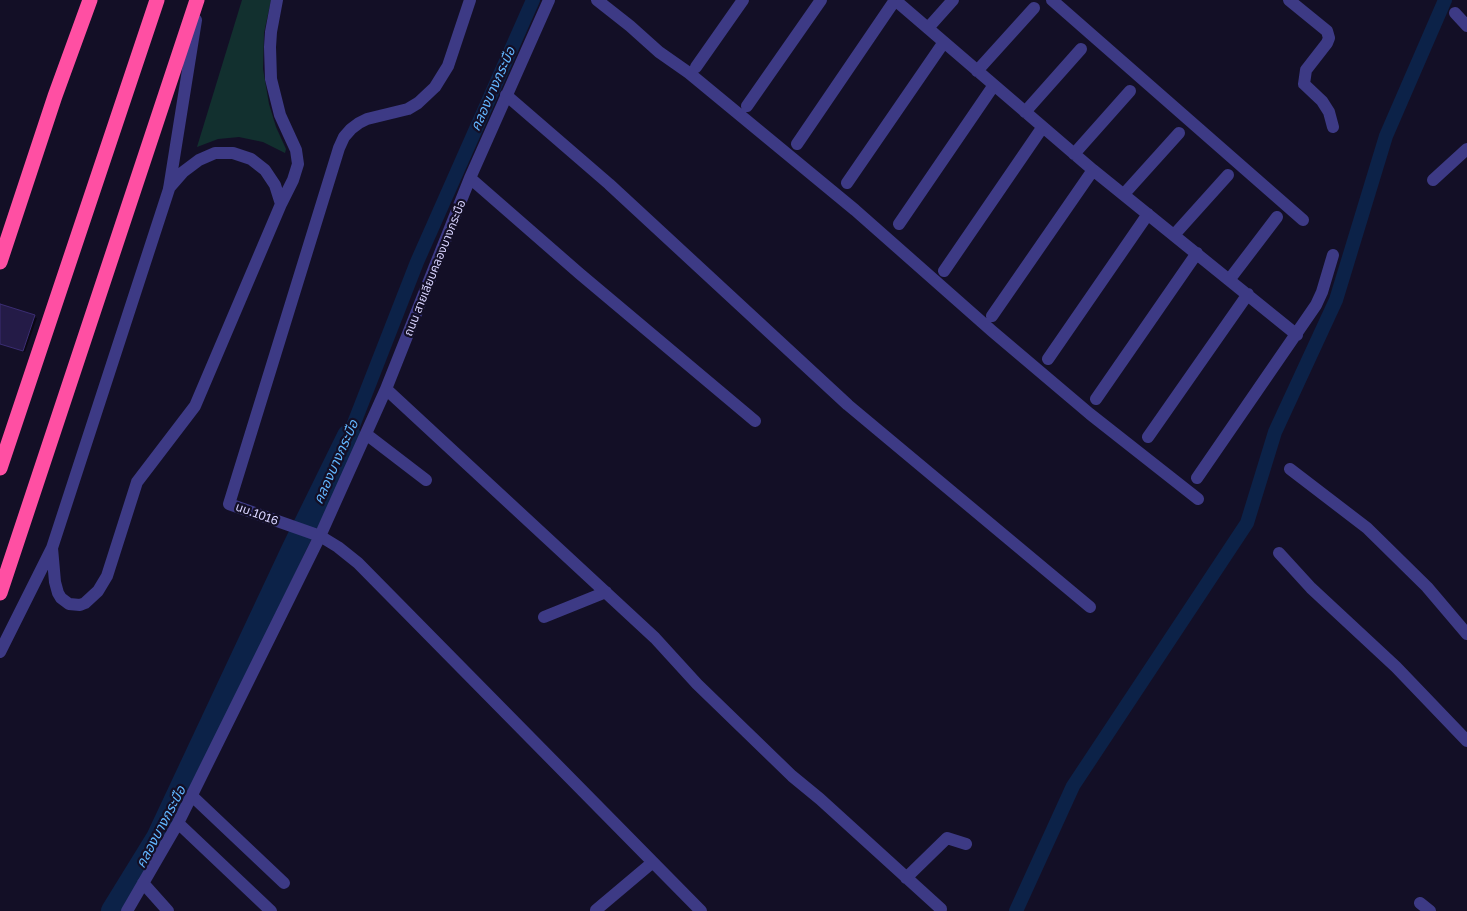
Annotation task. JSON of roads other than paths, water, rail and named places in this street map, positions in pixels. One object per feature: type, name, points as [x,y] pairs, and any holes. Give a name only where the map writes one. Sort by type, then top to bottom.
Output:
[{"type":"highway","points":[[0,262],[54,96],[90,0]]},
{"type":"highway","points":[[0,468],[157,0]]},
{"type":"highway","points":[[0,593],[198,0]]},
{"type":"street","points":[[0,652],[52,548],[168,189],[198,0]]},
{"type":"street","points":[[52,548],[55,582],[58,593],[61,598],[70,604],[80,605],[84,603],[98,591],[107,576],[137,482],[195,406],[293,180],[298,164],[296,150],[282,122],[271,78],[271,32],[277,0]]},
{"type":"street","name":"นบ.1016","points":[[470,0],[448,66],[436,87],[408,109],[367,118],[351,129],[344,137],[229,504],[320,536],[358,563],[701,911]]},
{"type":"street","name":"ถนน สายเลียบคลองบางกระบือ","points":[[127,911],[178,823],[320,536],[386,389],[470,178],[549,0]]},
{"type":"street","points":[[597,0],[855,210],[992,331],[1090,414],[1198,499]]},
{"type":"street","points":[[696,67],[743,0]]},
{"type":"street","points":[[747,106],[821,0]]},
{"type":"street","points":[[798,144],[895,0],[1042,128],[1297,335]]},
{"type":"street","points":[[928,28],[953,0]]},
{"type":"street","points":[[1052,0],[1303,220]]},
{"type":"street","points":[[1289,0],[1327,31],[1328,38],[1326,43],[1306,70],[1304,84],[1308,90],[1322,101],[1333,127]]},
{"type":"street","points":[[977,71],[1034,8]]},
{"type":"street","points":[[1455,12],[1467,26]]},
{"type":"street","points":[[847,183],[944,42]]},
{"type":"street","points":[[1025,112],[1081,49]]},
{"type":"street","points":[[899,224],[994,85]]},
{"type":"street","points":[[1074,154],[1130,91]]},
{"type":"street","points":[[506,95],[608,184],[848,405],[1090,606]]},
{"type":"street","points":[[944,271],[1042,128]]},
{"type":"street","points":[[1124,194],[1179,133]]},
{"type":"street","points":[[1433,180],[1467,149]]},
{"type":"street","points":[[168,189],[183,172],[199,160],[215,153],[233,152],[251,159],[265,170],[275,185],[281,204]]},
{"type":"street","points":[[992,316],[1093,170]]},
{"type":"street","points":[[1174,235],[1228,175]]},
{"type":"street","points":[[470,178],[580,274],[755,421]]},
{"type":"street","points":[[1048,359],[1148,214]]},
{"type":"street","points":[[1229,280],[1278,217]]},
{"type":"street","points":[[1096,399],[1197,253]]},
{"type":"street","points":[[1197,478],[1316,305],[1333,255]]},
{"type":"street","points":[[1148,437],[1248,294]]},
{"type":"street","points":[[386,389],[655,638],[697,684],[792,776],[941,909]]},
{"type":"street","points":[[366,434],[426,480]]},
{"type":"street","points":[[1290,469],[1367,528],[1428,587],[1467,634]]},
{"type":"street","points":[[1279,553],[1311,588],[1396,667],[1467,741]]},
{"type":"street","points":[[544,617],[606,592]]},
{"type":"street","points":[[191,795],[284,882]]},
{"type":"street","points":[[178,823],[271,911]]},
{"type":"street","points":[[906,878],[947,838],[966,844]]},
{"type":"street","points":[[596,910],[653,862]]},
{"type":"street","points":[[143,883],[168,911]]},
{"type":"street","points":[[684,911],[688,897]]},
{"type":"waterway","name":"คลองบางกระบือ","points":[[349,436],[417,262],[533,0]]},
{"type":"waterway","points":[[1016,911],[1073,786],[1247,523],[1275,432],[1336,300],[1386,136],[1445,0]]},
{"type":"waterway","name":"คลองบางกระบือ","points":[[113,911],[158,838],[294,548],[349,436]]}]
